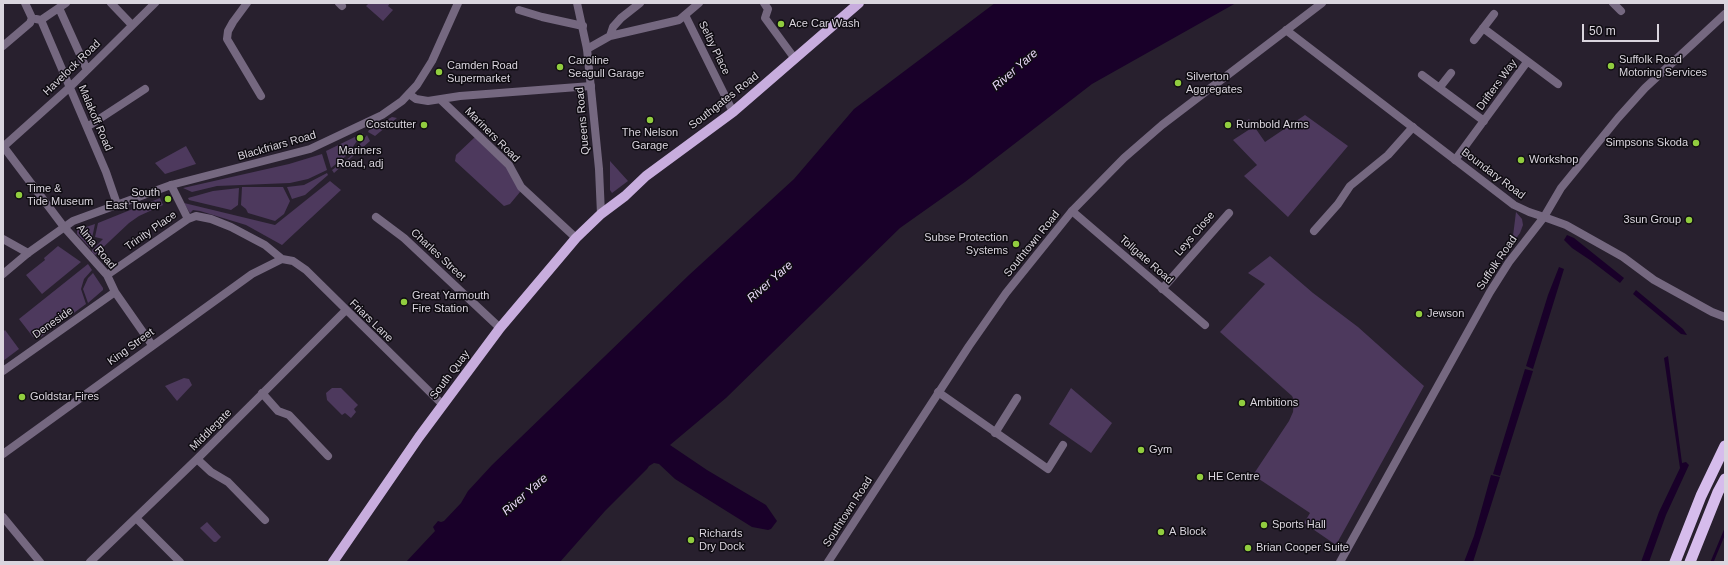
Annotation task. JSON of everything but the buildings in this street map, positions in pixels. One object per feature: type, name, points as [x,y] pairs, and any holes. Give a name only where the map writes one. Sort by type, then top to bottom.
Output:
[{"type":"highway","points":[[1675,562],[1701,496],[1725,446]]},
{"type":"highway","points":[[1690,562],[1718,492],[1725,479]]},
{"type":"main road","name":"Southgates Road","points":[[601,214],[646,176],[733,112],[859,3]]},
{"type":"main road","name":"South Quay","points":[[333,562],[443,405],[500,328],[576,238],[601,214]]},
{"type":"street","points":[[3,46],[30,23],[32,18],[25,3]]},
{"type":"street","points":[[111,3],[131,24]]},
{"type":"street","name":"Havelock Road","points":[[3,147],[70,87],[131,24],[154,3]]},
{"type":"street","points":[[247,3],[228,31],[227,39],[261,96]]},
{"type":"street","name":"Blackfriars Road","points":[[3,274],[28,253],[73,221],[171,185],[310,149],[367,124],[396,106],[409,94],[432,61],[458,3]]},
{"type":"street","name":"Queens Road","points":[[577,3],[588,49],[601,214]]},
{"type":"street","points":[[610,36],[614,27],[621,18],[640,3]]},
{"type":"street","points":[[588,49],[610,36],[679,20],[699,3]]},
{"type":"street","name":"Southtown Road","points":[[828,562],[938,392],[1006,293],[1072,211],[1124,158],[1162,125],[1322,3]]},
{"type":"street","points":[[1613,3],[1621,11]]},
{"type":"street","points":[[32,18],[41,20],[63,6],[87,70]]},
{"type":"street","points":[[766,6],[765,18],[795,59]]},
{"type":"street","points":[[519,10],[542,17],[583,26]]},
{"type":"street","points":[[1474,40],[1494,14]]},
{"type":"street","name":"Suffolk Road","points":[[1340,562],[1490,292],[1509,262],[1544,216],[1561,188],[1618,118],[1645,88],[1725,14]]},
{"type":"street","name":"Selby Place","points":[[685,16],[733,112]]},
{"type":"street","name":"Malakoff Road","points":[[41,20],[87,127],[117,204]]},
{"type":"street","name":"Drifters Way","points":[[1483,28],[1558,84]]},
{"type":"street","name":"Boundary Road","points":[[1286,30],[1514,205],[1566,225],[1623,257],[1654,280],[1712,312],[1725,317]]},
{"type":"street","name":"Drifters Way","points":[[1455,160],[1527,62]]},
{"type":"street","points":[[1440,88],[1451,73]]},
{"type":"street","name":"Drifters Way","points":[[1422,75],[1484,121]]},
{"type":"street","points":[[409,94],[416,99],[441,100],[460,96],[592,86]]},
{"type":"street","points":[[87,127],[145,89]]},
{"type":"street","name":"Mariners Road","points":[[441,100],[509,165],[521,187],[576,238]]},
{"type":"street","points":[[1314,230],[1338,204],[1350,186],[1388,155],[1413,127]]},
{"type":"street","name":"Alma Road","points":[[3,147],[64,227],[107,276],[115,292],[152,345]]},
{"type":"street","points":[[171,185],[188,219]]},
{"type":"street","name":"Tollgate Road","points":[[1072,211],[1205,325]]},
{"type":"street","name":"Leys Close","points":[[1162,289],[1229,213]]},
{"type":"street","name":"Friars Lane","points":[[188,219],[196,216],[203,217],[231,226],[265,245],[278,260],[293,261],[306,270],[345,311],[443,405]]},
{"type":"street","name":"Charles Street","points":[[376,217],[404,238],[500,328]]},
{"type":"street","name":"Trinity Place","points":[[107,276],[188,219]]},
{"type":"street","points":[[3,238],[28,253]]},
{"type":"street","name":"King Street","points":[[3,454],[252,274],[278,260]]},
{"type":"street","name":"Deneside","points":[[3,371],[115,292]]},
{"type":"street","name":"Middlegate","points":[[90,562],[197,459],[345,311]]},
{"type":"street","points":[[938,392],[995,433],[1048,468],[1063,445]]},
{"type":"street","points":[[262,393],[278,411],[289,415],[328,456]]},
{"type":"street","points":[[995,433],[1017,398]]},
{"type":"street","points":[[197,459],[211,472],[228,482],[265,520]]},
{"type":"street","points":[[3,517],[40,562]]},
{"type":"street","points":[[136,518],[180,562]]},
{"type":"shaded area","points":[[369,3],[390,3],[388,6],[393,10],[383,21],[366,6]]},
{"type":"shaded area","points":[[1305,115],[1348,146],[1288,217],[1244,176],[1257,165],[1233,140],[1250,129],[1245,122],[1249,119],[1265,142]]},
{"type":"shaded area","points":[[392,117],[397,118],[375,136],[368,132],[369,130]]},
{"type":"shaded area","points":[[363,133],[346,156],[331,168],[326,151]]},
{"type":"shaded area","points":[[367,135],[370,141],[334,173],[332,170],[350,157]]},
{"type":"shaded area","points":[[475,137],[507,168],[519,188],[520,192],[510,204],[504,206],[455,161],[456,155]]},
{"type":"shaded area","points":[[186,146],[196,164],[165,174],[155,163]]},
{"type":"shaded area","points":[[322,154],[327,170],[308,179],[290,183],[217,186],[192,192],[183,188],[289,164]]},
{"type":"shaded area","points":[[610,161],[628,181],[612,193],[610,190]]},
{"type":"shaded area","points":[[327,173],[328,175],[305,195],[292,199],[287,187],[304,185]]},
{"type":"shaded area","points":[[330,181],[341,190],[282,245],[246,225],[200,211],[193,210],[190,213],[184,203],[275,225]]},
{"type":"shaded area","points":[[242,187],[283,187],[290,201],[284,214],[275,221],[248,213],[241,205]]},
{"type":"shaded area","points":[[239,188],[238,205],[231,210],[189,200],[188,198],[213,191]]},
{"type":"shaded area","points":[[160,198],[163,205],[139,216],[129,223],[95,255],[92,252],[92,250],[103,239],[95,237],[98,223]]},
{"type":"shaded area","points":[[1516,212],[1522,219],[1523,225],[1520,233],[1512,244]]},
{"type":"shaded area","points":[[95,224],[90,248],[77,234],[77,230]]},
{"type":"shaded area","points":[[58,246],[81,262],[42,294],[26,275],[45,260],[44,258]]},
{"type":"shaded area","points":[[1270,256],[1313,293],[1358,327],[1424,386],[1336,545],[1304,523],[1310,513],[1253,475],[1289,421],[1293,412],[1294,400],[1292,396],[1220,332],[1265,284],[1248,273]]},
{"type":"shaded area","points":[[88,264],[92,270],[84,279],[81,289],[86,304],[41,337],[33,337],[19,319]]},
{"type":"shaded area","points":[[93,273],[103,290],[88,303],[83,289],[88,278]]},
{"type":"shaded area","points":[[5,330],[19,349],[3,361],[3,332]]},
{"type":"shaded area","points":[[184,378],[189,379],[192,385],[177,401],[165,386]]},
{"type":"shaded area","points":[[332,388],[341,388],[358,405],[354,409],[356,412],[351,418],[345,413],[342,415],[327,400],[326,393]]},
{"type":"shaded area","points":[[1071,388],[1112,423],[1091,453],[1049,424]]},
{"type":"shaded area","points":[[207,522],[221,537],[216,542],[214,542],[200,528]]},
{"type":"water","name":"River Yare","points":[[995,3],[1236,3],[1092,84],[965,182],[900,228],[726,398],[670,445],[707,470],[766,505],[777,521],[771,529],[768,530],[752,527],[675,479],[659,464],[654,463],[649,466],[605,511],[560,562],[406,562],[435,531],[433,527],[438,521],[444,521],[461,503],[468,491],[492,465],[689,275],[794,179],[854,109]]},
{"type":"water","points":[[1567,235],[1574,238],[1624,278],[1620,283],[1572,248],[1564,240]]},
{"type":"water","points":[[1559,267],[1564,269],[1533,369],[1526,366],[1548,295]]},
{"type":"water","points":[[1636,290],[1683,329],[1687,335],[1681,334],[1633,294]]},
{"type":"water","points":[[1668,356],[1682,463],[1686,462],[1689,465],[1666,515],[1649,562],[1641,562],[1659,512],[1680,468],[1664,358]]},
{"type":"water","points":[[1525,369],[1533,371],[1500,476],[1493,474]]},
{"type":"water","points":[[1491,475],[1500,477],[1473,562],[1464,562],[1474,536]]},
{"type":"waterway","points":[[1712,562],[1725,531]]},
{"type":"place","name":"Ace Car Wash","points":[[781,24]]},
{"type":"place","name":"Suffolk Road Motoring Services","points":[[1611,66]]},
{"type":"place","name":"Caroline Seagull Garage","points":[[560,67]]},
{"type":"place","name":"Camden Road Supermarket","points":[[439,72]]},
{"type":"place","name":"Silverton Aggregates","points":[[1178,83]]},
{"type":"place","name":"The Nelson Garage","points":[[650,120]]},
{"type":"place","name":"Costcutter","points":[[424,125]]},
{"type":"place","name":"Rumbold Arms","points":[[1228,125]]},
{"type":"place","name":"Mariners Road, adj","points":[[360,138]]},
{"type":"place","name":"Simpsons Skoda","points":[[1696,143]]},
{"type":"place","name":"Workshop","points":[[1521,160]]},
{"type":"place","name":"Time & Tide Museum","points":[[19,195]]},
{"type":"place","name":"South East Tower","points":[[168,199]]},
{"type":"place","name":"3sun Group","points":[[1689,220]]},
{"type":"place","name":"Subse Protection Systems","points":[[1016,244]]},
{"type":"place","name":"Great Yarmouth Fire Station","points":[[404,302]]},
{"type":"place","name":"Jewson","points":[[1419,314]]},
{"type":"place","name":"Goldstar Fires","points":[[22,397]]},
{"type":"place","name":"Ambitions","points":[[1242,403]]},
{"type":"place","name":"Gym","points":[[1141,450]]},
{"type":"place","name":"HE Centre","points":[[1200,477]]},
{"type":"place","name":"Sports Hall","points":[[1264,525]]},
{"type":"place","name":"A Block","points":[[1161,532]]},
{"type":"place","name":"Richards Dry Dock","points":[[691,540]]},
{"type":"place","name":"Brian Cooper Suite","points":[[1248,548]]}]
